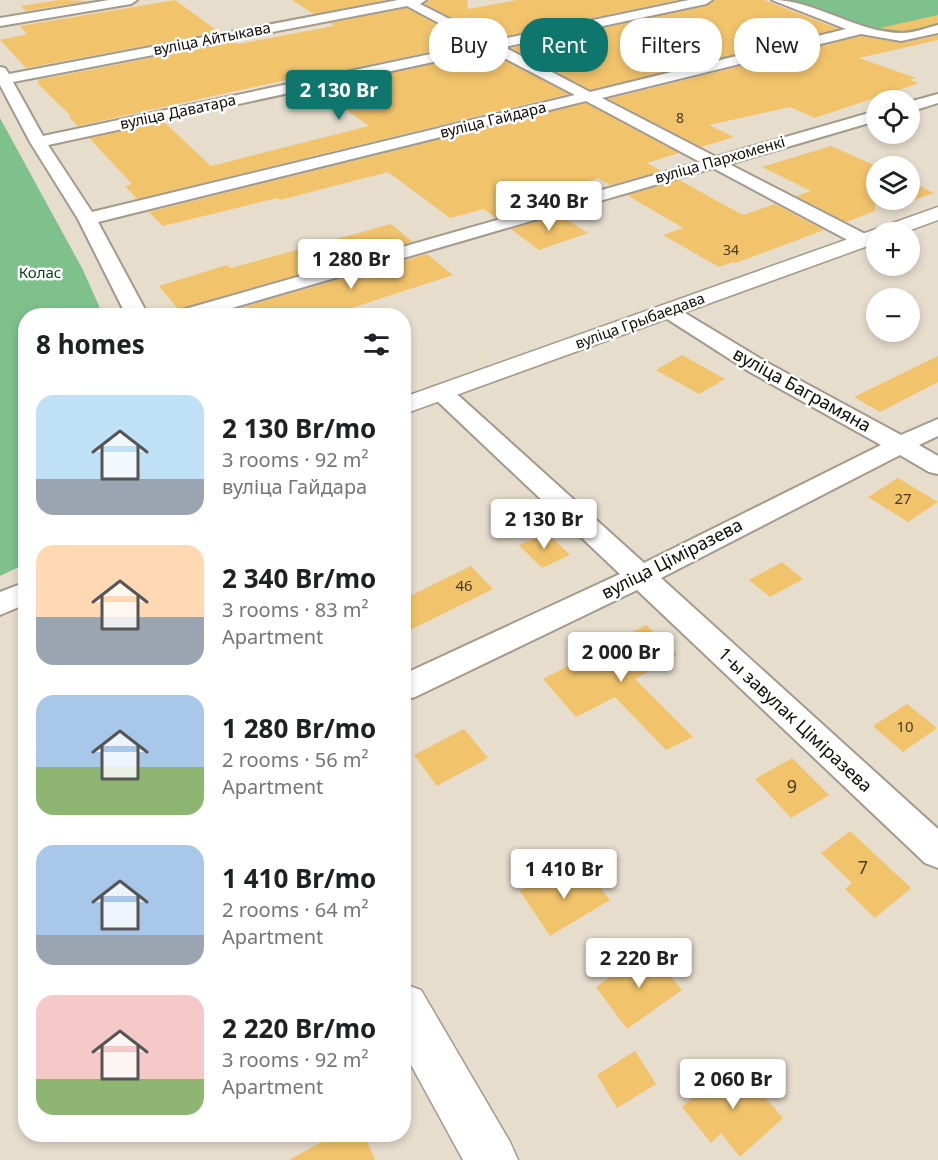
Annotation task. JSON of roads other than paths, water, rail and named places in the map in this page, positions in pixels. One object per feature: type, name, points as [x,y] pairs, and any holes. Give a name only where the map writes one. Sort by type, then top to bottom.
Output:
[{"type":"street","points":[[0,22],[131,0]]},
{"type":"street","name":"вуліца Даватара","points":[[508,42],[706,0]]},
{"type":"street","points":[[778,0],[864,29],[902,37],[938,29]]},
{"type":"street","points":[[411,1],[443,18]]},
{"type":"street","name":"вуліца Айтыкава","points":[[2,75],[411,1]]},
{"type":"street","name":"вуліца Гайдара","points":[[87,219],[864,29]]},
{"type":"street","points":[[508,53],[714,161],[866,232]]},
{"type":"street","name":"вуліца Даватара","points":[[38,142],[429,59]]},
{"type":"street","points":[[2,75],[38,142],[87,219],[133,308]]},
{"type":"street","points":[[920,104],[938,99]]},
{"type":"street","name":"вуліца Пархоменкі","points":[[209,308],[866,119]]},
{"type":"street","name":"вуліца Грыбаедава","points":[[913,222],[938,213]]},
{"type":"street","name":"вуліца Грыбаедава","points":[[411,403],[866,239]]},
{"type":"street","name":"вуліца Баграмяна","points":[[668,311],[758,367],[938,466]]},
{"type":"street","name":"1-ы завулак Ціміразева","points":[[441,392],[938,852]]},
{"type":"street","name":"вуліца Ціміразева","points":[[411,685],[640,577],[938,426]]},
{"type":"street","points":[[0,604],[18,596]]},
{"type":"street","points":[[411,1019],[492,1160]]},
{"type":"park label","name":"Колас","points":[[40,273]]}]
